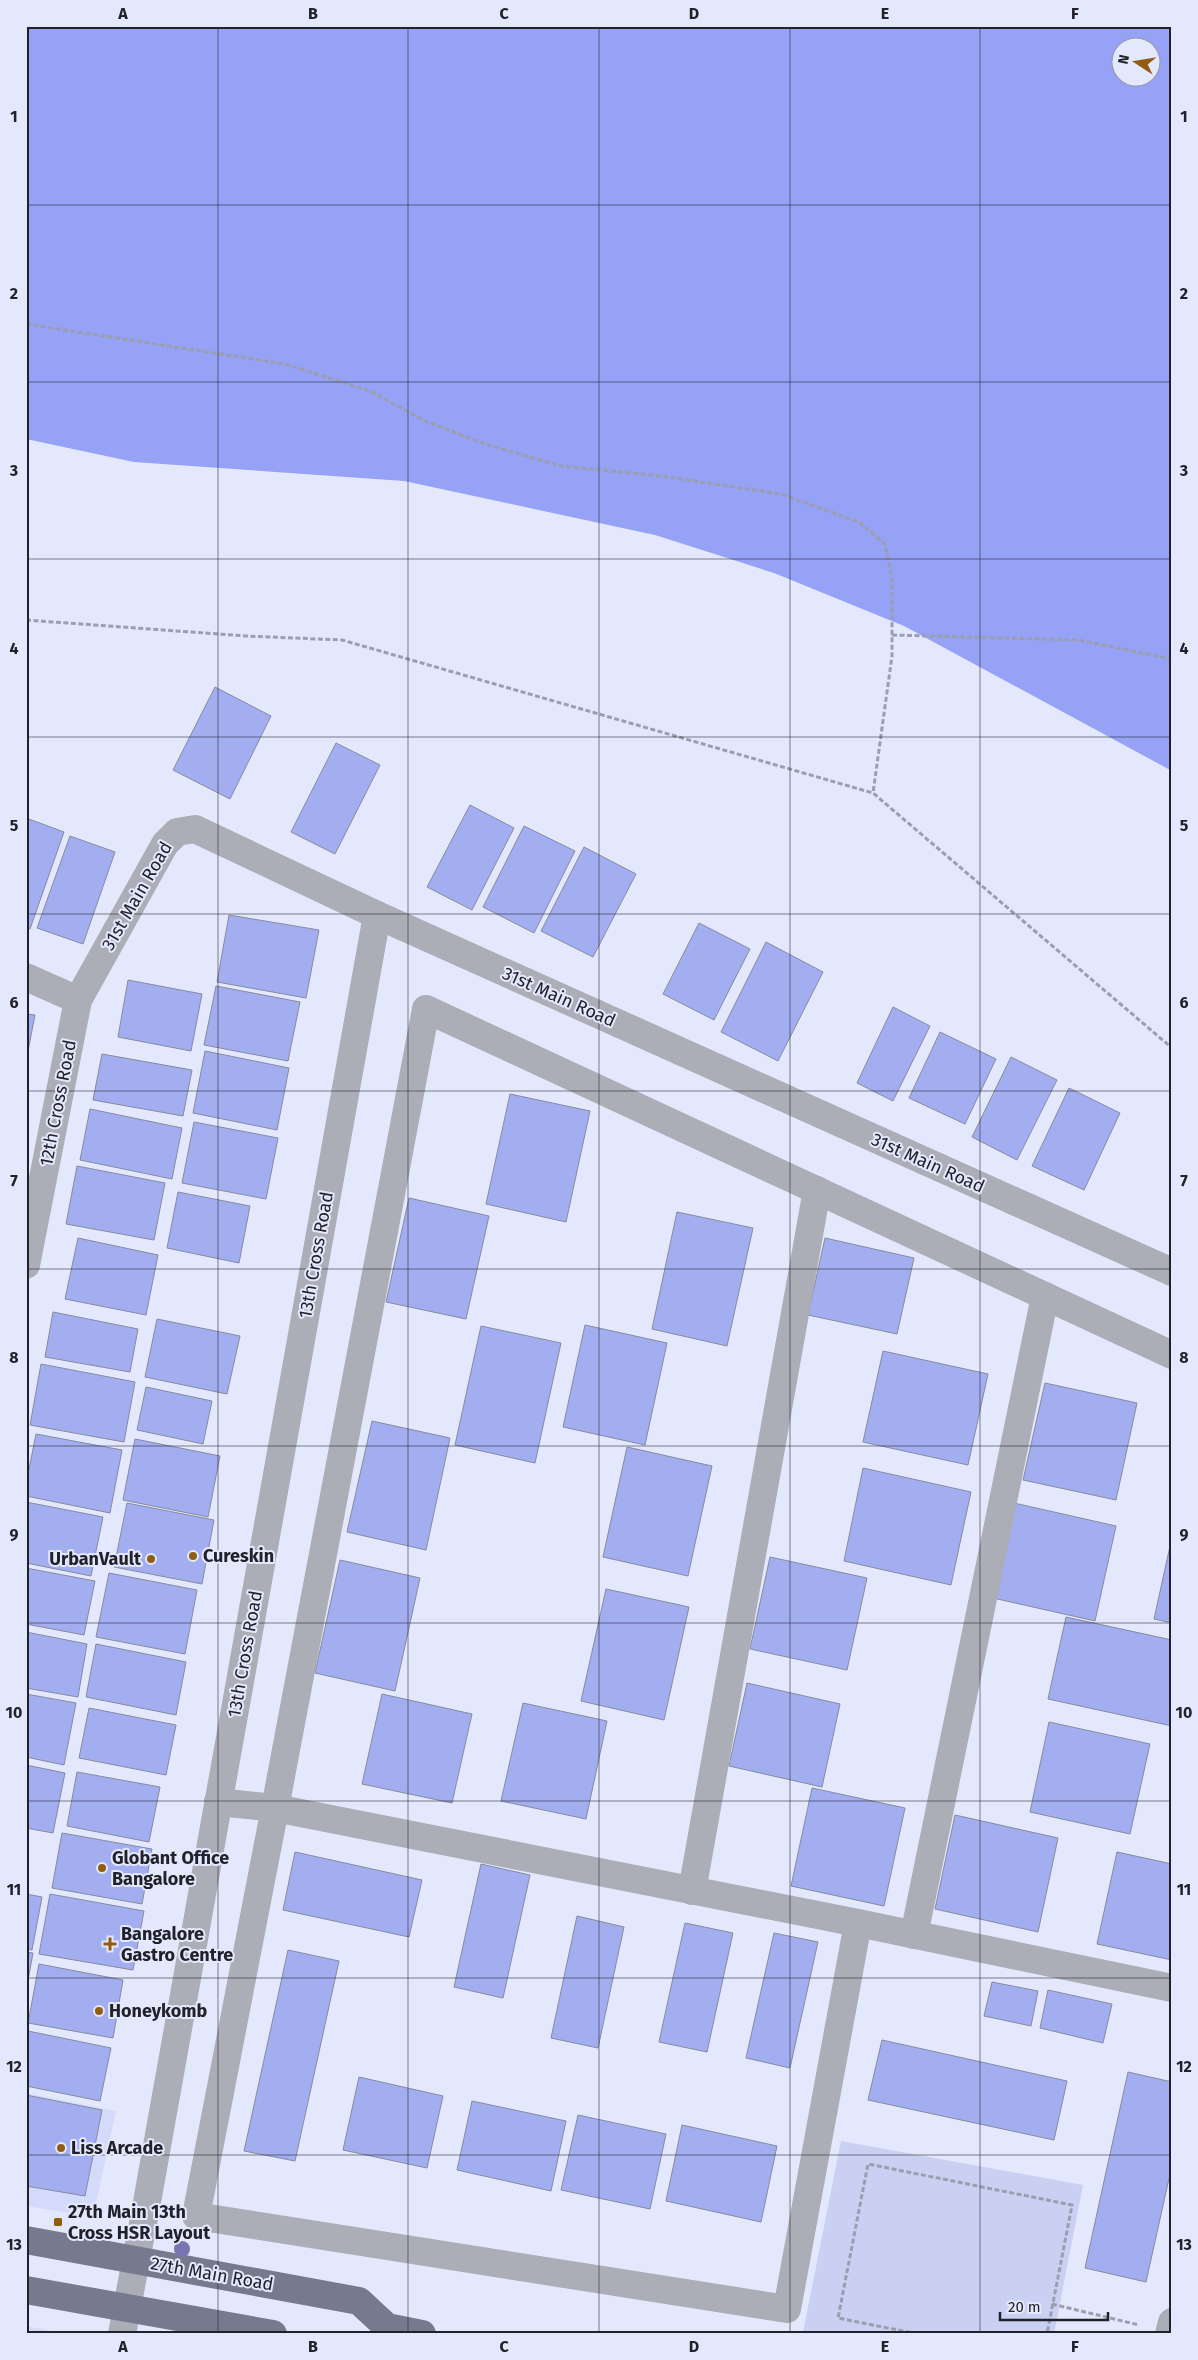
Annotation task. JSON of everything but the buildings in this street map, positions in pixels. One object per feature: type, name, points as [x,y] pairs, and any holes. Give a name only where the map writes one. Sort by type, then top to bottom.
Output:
[{"type":"main road","name":"27th Main Road","points":[[26,2240],[359,2301],[382,2330],[422,2334]]},
{"type":"main road","points":[[26,2290],[124,2321],[273,2334]]},
{"type":"street","name":"31st Main Road","points":[[78,1000],[164,844],[177,832],[194,829],[377,915],[1172,1272]]},
{"type":"street","name":"13th Cross Road","points":[[124,2321],[377,915]]},
{"type":"street","points":[[26,977],[78,1000]]},
{"type":"street","name":"12th Cross Road","points":[[26,1265],[78,1000]]},
{"type":"street","points":[[858,1923],[787,2308],[196,2216],[426,1009],[1172,1355]]},
{"type":"street","points":[[692,1891],[817,1190]]},
{"type":"street","points":[[914,1935],[1045,1296]]},
{"type":"street","points":[[218,1802],[275,1808],[858,1923],[1172,1988]]},
{"type":"path","points":[[26,324],[285,364],[370,391],[425,421],[485,444],[561,466],[661,476],[781,494],[859,522],[885,544],[892,578],[892,656],[872,792]]},
{"type":"path","points":[[26,620],[246,636],[342,640],[872,792],[1172,1048]]},
{"type":"path","points":[[892,635],[1078,640],[1172,659]]},
{"type":"path","points":[[918,2334],[838,2318],[868,2164],[1072,2205],[1046,2334]]},
{"type":"path","points":[[1052,2304],[1170,2329]]},
{"type":"shaded area","points":[[26,26],[1172,26],[1172,771],[904,626],[774,573],[655,535],[404,481],[134,462],[26,439]]},
{"type":"shaded area","name":"Liss Arcade","points":[[26,2093],[116,2111],[93,2217],[26,2206]]},
{"type":"shaded area","points":[[841,2141],[1083,2185],[1054,2334],[813,2334],[803,2332]]},
{"type":"shaded area","points":[[26,2326],[68,2334],[26,2334]]},
{"type":"place","name":"Cureskin","points":[[193,1556]]},
{"type":"place","name":"UrbanVault","points":[[151,1559]]},
{"type":"place","name":"Globant Office Bangalore","points":[[102,1868]]},
{"type":"place","name":"Bangalore Gastro Centre","points":[[110,1944]]},
{"type":"place","name":"Honeykomb","points":[[99,2011]]},
{"type":"place","name":"Liss Arcade","points":[[61,2148]]},
{"type":"place","name":"27th Main 13th Cross HSR Layout","points":[[58,2222]]}]
